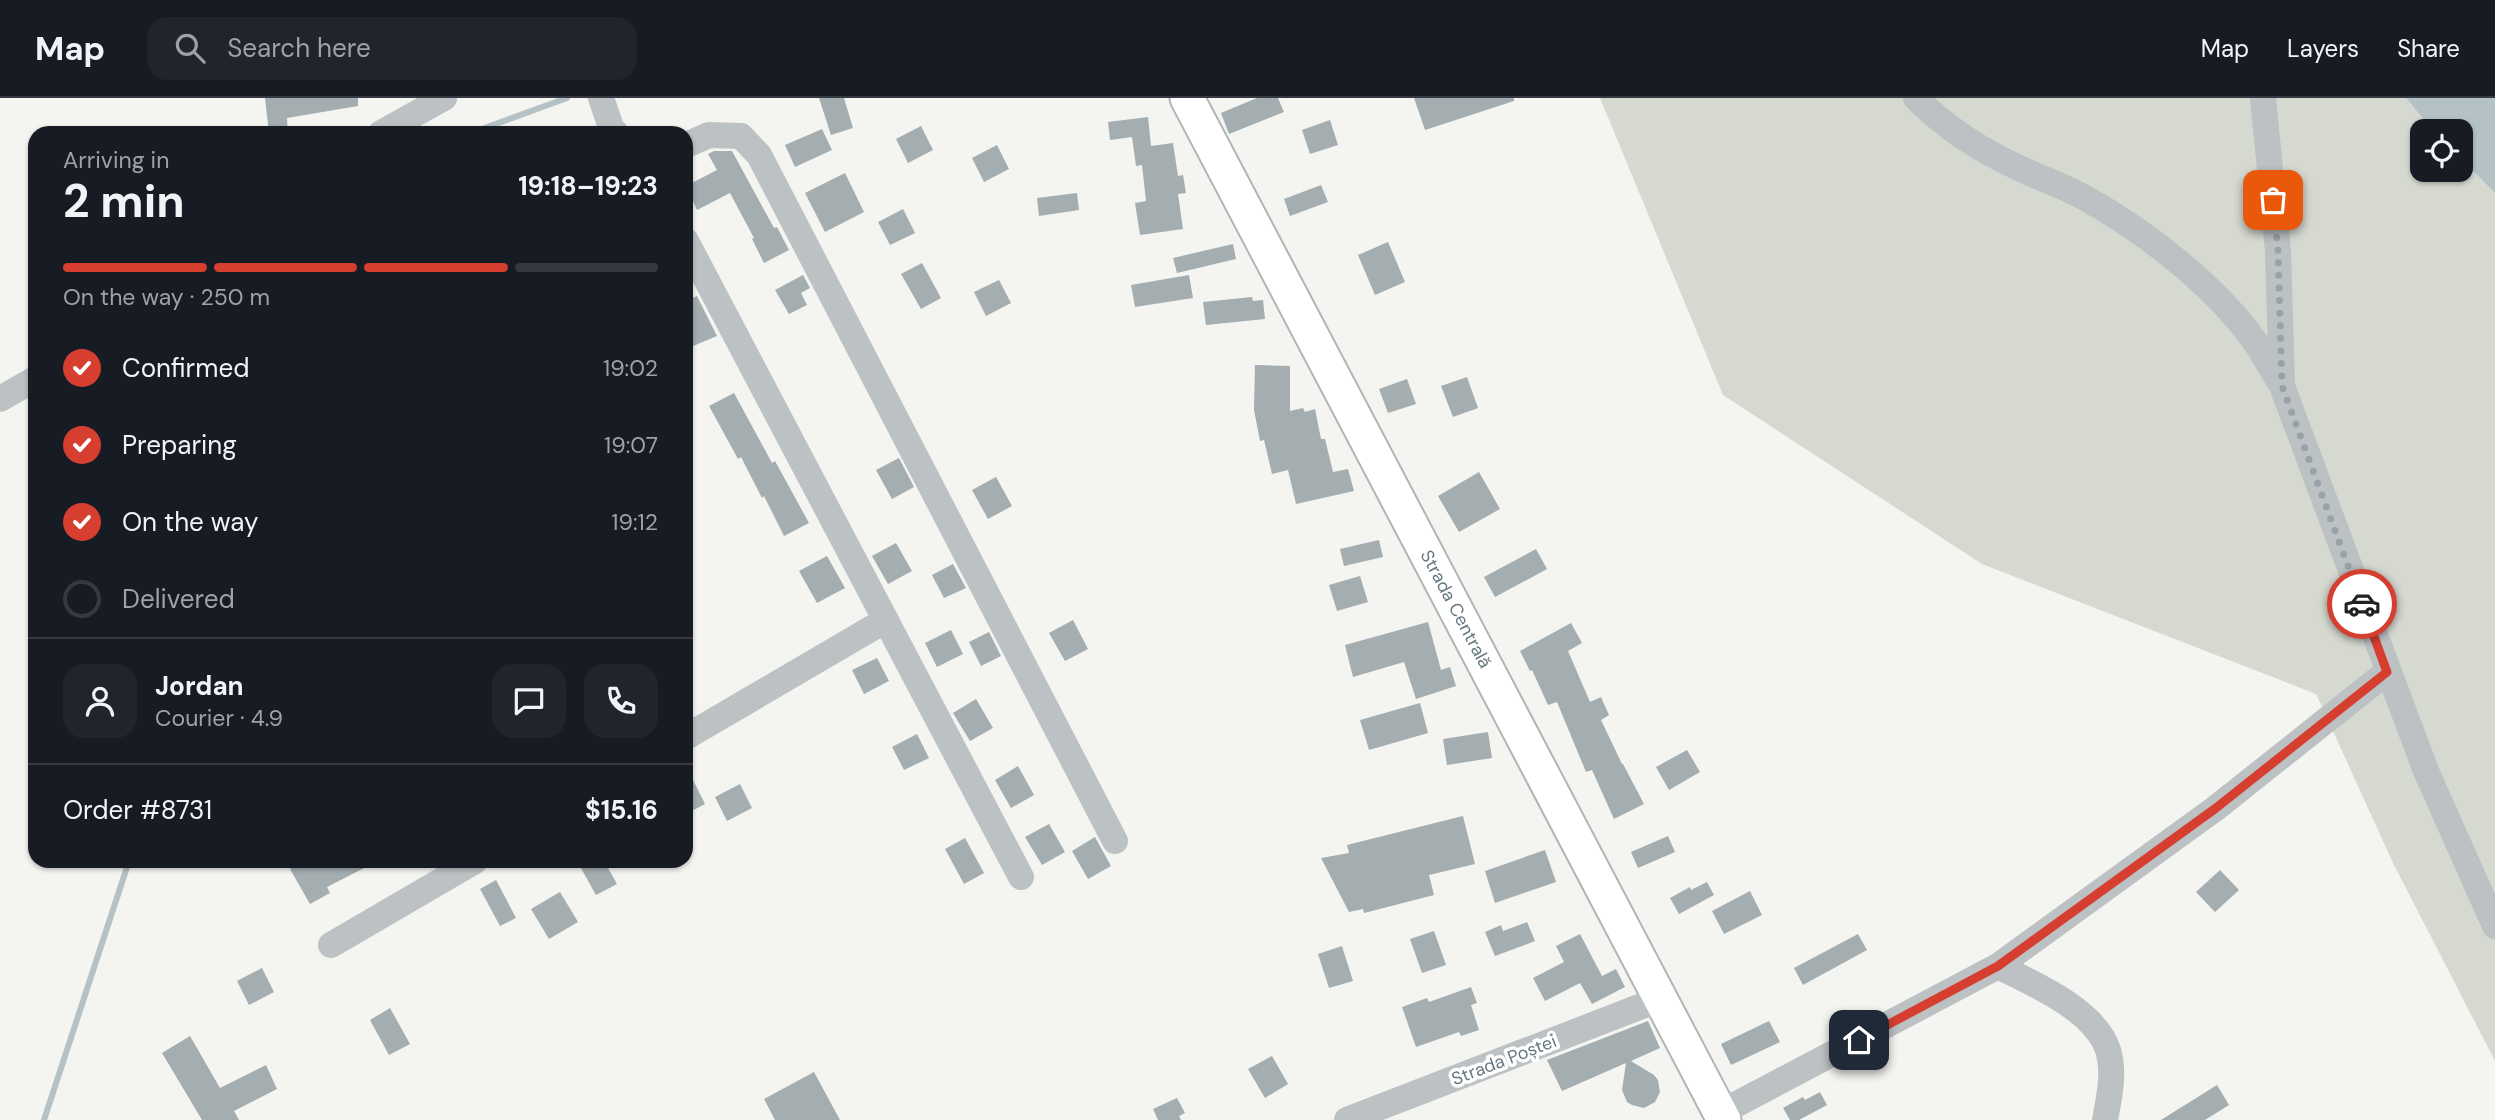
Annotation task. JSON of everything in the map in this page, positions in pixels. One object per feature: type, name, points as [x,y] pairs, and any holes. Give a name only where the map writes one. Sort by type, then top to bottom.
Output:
[{"type":"main road","name":"Strada Centrală","points":[[1187,98],[1722,1117]]},
{"type":"street","points":[[394,126],[444,98]]},
{"type":"street","points":[[601,98],[611,126]]},
{"type":"street","points":[[1916,98],[1939,121],[1967,142],[2015,167],[2084,197],[2149,239],[2228,309],[2255,342],[2282,386],[2426,771],[2495,926]]},
{"type":"street","points":[[2263,98],[2278,251],[2282,386]]},
{"type":"street","points":[[693,142],[709,135],[741,136],[759,155],[1115,841]]},
{"type":"street","points":[[693,254],[1021,877]]},
{"type":"street","points":[[0,399],[28,383]]},
{"type":"street","points":[[693,733],[886,620]]},
{"type":"street","points":[[1722,1117],[1998,966],[2216,808],[2387,672]]},
{"type":"street","points":[[331,945],[463,868]]},
{"type":"street","points":[[1998,966],[2050,992],[2096,1027],[2108,1051],[2111,1084],[2105,1120]]},
{"type":"street","name":"Strada Poștei","points":[[1347,1120],[1660,999]]},
{"type":"shaded area","points":[[1600,98],[2406,98],[2423,119],[2410,119],[2410,182],[2473,182],[2473,171],[2495,193],[2495,1061],[2393,863],[2316,694],[1982,564],[1723,395]]},
{"type":"shaded area","points":[[2406,98],[2495,98],[2495,193],[2473,171],[2473,119],[2423,119]]},
{"type":"building","points":[[265,98],[358,98],[358,106],[287,118],[288,126],[268,126]]},
{"type":"building","points":[[819,98],[844,98],[853,128],[831,135]]},
{"type":"building","points":[[1257,98],[1278,98],[1284,112],[1229,134],[1221,113]]},
{"type":"building","points":[[1414,98],[1514,98],[1514,101],[1425,130]]},
{"type":"building","points":[[1148,117],[1151,146],[1173,143],[1178,176],[1183,175],[1186,193],[1178,194],[1183,229],[1140,235],[1135,203],[1146,201],[1142,165],[1136,166],[1132,137],[1110,140],[1108,122]]},
{"type":"building","points":[[1330,120],[1338,145],[1310,154],[1302,130]]},
{"type":"building","points":[[921,126],[933,150],[908,163],[896,139]]},
{"type":"building","points":[[822,129],[832,150],[795,167],[785,145]]},
{"type":"building","points":[[997,145],[1009,169],[984,182],[972,158]]},
{"type":"building","points":[[714,151],[732,151],[789,250],[764,263],[730,193],[697,210],[693,201],[693,182],[717,170],[708,154]]},
{"type":"building","points":[[845,173],[864,212],[825,232],[805,193]]},
{"type":"building","points":[[1321,185],[1328,202],[1290,216],[1284,199]]},
{"type":"building","points":[[1077,193],[1079,210],[1039,216],[1037,198]]},
{"type":"building","points":[[903,209],[915,233],[890,245],[878,222]]},
{"type":"building","points":[[1388,242],[1405,282],[1375,295],[1358,255]]},
{"type":"building","points":[[1233,244],[1236,259],[1177,273],[1173,258]]},
{"type":"building","points":[[922,263],[941,298],[921,309],[901,274]]},
{"type":"building","points":[[803,275],[810,288],[801,293],[807,305],[789,314],[775,290]]},
{"type":"building","points":[[1189,275],[1193,298],[1135,307],[1131,285]]},
{"type":"building","points":[[999,280],[1011,303],[986,316],[974,292]]},
{"type":"building","points":[[697,296],[717,336],[693,346],[693,298]]},
{"type":"building","points":[[1252,297],[1253,301],[1263,300],[1265,319],[1206,325],[1203,302]]},
{"type":"building","points":[[1255,365],[1290,366],[1290,411],[1303,408],[1305,412],[1315,409],[1321,439],[1325,439],[1333,472],[1348,469],[1354,491],[1296,504],[1288,470],[1272,474],[1264,440],[1260,441],[1254,410]]},
{"type":"building","points":[[1467,377],[1478,408],[1453,417],[1441,386]]},
{"type":"building","points":[[1407,379],[1416,404],[1388,413],[1379,389]]},
{"type":"building","points":[[734,393],[809,523],[784,536],[764,496],[762,498],[741,457],[738,459],[709,406]]},
{"type":"building","points":[[899,458],[914,487],[892,499],[876,470]]},
{"type":"building","points":[[1479,472],[1500,509],[1459,532],[1438,496]]},
{"type":"building","points":[[996,477],[1012,506],[988,519],[972,490]]},
{"type":"building","points":[[1379,540],[1383,557],[1344,566],[1340,549]]},
{"type":"building","points":[[896,543],[912,571],[888,584],[872,556]]},
{"type":"building","points":[[1536,549],[1547,569],[1495,597],[1484,577]]},
{"type":"building","points":[[827,556],[845,588],[817,603],[799,571]]},
{"type":"building","points":[[953,564],[966,588],[944,598],[932,575]]},
{"type":"building","points":[[1360,576],[1368,602],[1337,611],[1329,585]]},
{"type":"building","points":[[1073,620],[1088,649],[1065,661],[1049,633]]},
{"type":"building","points":[[1428,622],[1441,670],[1450,667],[1456,686],[1416,699],[1404,662],[1353,677],[1345,645]]},
{"type":"building","points":[[1571,623],[1582,643],[1568,651],[1590,702],[1601,697],[1609,715],[1601,720],[1644,804],[1614,819],[1592,770],[1586,772],[1557,702],[1548,705],[1520,651]]},
{"type":"building","points":[[951,630],[963,654],[937,667],[925,643]]},
{"type":"building","points":[[989,632],[1001,656],[981,666],[969,642]]},
{"type":"building","points":[[877,658],[889,681],[864,694],[852,670]]},
{"type":"building","points":[[976,699],[993,728],[970,741],[953,713]]},
{"type":"building","points":[[1420,703],[1428,733],[1369,750],[1360,720]]},
{"type":"building","points":[[1488,732],[1492,758],[1447,765],[1443,739]]},
{"type":"building","points":[[917,734],[929,758],[904,770],[892,747]]},
{"type":"building","points":[[1687,750],[1700,772],[1669,790],[1656,767]]},
{"type":"building","points":[[1018,766],[1034,795],[1011,808],[995,780]]},
{"type":"building","points":[[693,780],[705,804],[693,810]]},
{"type":"building","points":[[740,784],[752,808],[727,821],[715,797]]},
{"type":"building","points":[[1463,816],[1475,864],[1429,875],[1434,895],[1364,913],[1363,909],[1349,912],[1321,858],[1349,853],[1347,845]]},
{"type":"building","points":[[1049,824],[1065,852],[1042,865],[1025,837]]},
{"type":"building","points":[[1668,836],[1675,852],[1638,868],[1631,852]]},
{"type":"building","points":[[1095,837],[1111,866],[1088,879],[1072,851]]},
{"type":"building","points":[[965,838],[984,873],[964,884],[945,849]]},
{"type":"building","points":[[1545,850],[1556,882],[1495,903],[1485,871]]},
{"type":"building","points":[[364,868],[327,887],[330,893],[310,904],[290,869]]},
{"type":"building","points":[[581,868],[608,868],[617,884],[596,895]]},
{"type":"building","points":[[2220,870],[2239,890],[2215,912],[2196,892]]},
{"type":"building","points":[[496,880],[516,918],[500,926],[480,889]]},
{"type":"building","points":[[1707,882],[1714,895],[1679,914],[1670,898],[1690,887],[1691,890]]},
{"type":"building","points":[[1750,891],[1762,915],[1724,934],[1712,911]]},
{"type":"building","points":[[560,892],[578,922],[549,939],[531,909]]},
{"type":"building","points":[[1527,922],[1535,941],[1495,956],[1485,932],[1501,925],[1503,931]]},
{"type":"building","points":[[1434,931],[1446,965],[1422,973],[1410,939]]},
{"type":"building","points":[[1580,934],[1602,976],[1616,969],[1625,987],[1592,1004],[1580,983],[1545,1001],[1533,978],[1564,962],[1556,946]]},
{"type":"building","points":[[1858,934],[1867,950],[1803,985],[1794,968]]},
{"type":"building","points":[[1342,946],[1353,981],[1329,988],[1318,954]]},
{"type":"building","points":[[262,968],[274,992],[249,1005],[237,981]]},
{"type":"building","points":[[1471,987],[1477,1003],[1471,1005],[1479,1030],[1461,1036],[1459,1032],[1416,1047],[1402,1007],[1427,998],[1429,1002]]},
{"type":"building","points":[[390,1008],[410,1044],[389,1055],[370,1020]]},
{"type":"building","points":[[1648,1021],[1660,1048],[1631,1061],[1658,1080],[1660,1092],[1655,1102],[1644,1108],[1627,1102],[1622,1090],[1626,1063],[1562,1091],[1547,1060]]},
{"type":"building","points":[[1769,1021],[1780,1042],[1731,1065],[1721,1044]]},
{"type":"building","points":[[190,1036],[220,1088],[266,1065],[277,1089],[234,1111],[239,1120],[202,1120],[162,1053]]},
{"type":"building","points":[[1272,1056],[1288,1084],[1265,1098],[1248,1069]]},
{"type":"building","points":[[814,1072],[840,1120],[775,1120],[764,1099]]},
{"type":"building","points":[[2217,1085],[2229,1105],[2205,1120],[2161,1120]]},
{"type":"building","points":[[1820,1092],[1827,1105],[1799,1120],[1790,1120],[1783,1108],[1803,1097],[1805,1100]]},
{"type":"building","points":[[1177,1098],[1185,1113],[1179,1116],[1181,1120],[1158,1120],[1153,1109]]},
{"type":"waterway","points":[[490,126],[567,98]]},
{"type":"waterway","points":[[44,1120],[127,868]]},
{"type":"way so far","points":[[2273,200],[2278,251],[2282,386],[2362,604]]},
{"type":"route","points":[[1859,1040],[1998,966],[2216,808],[2387,672],[2362,604]]}]
